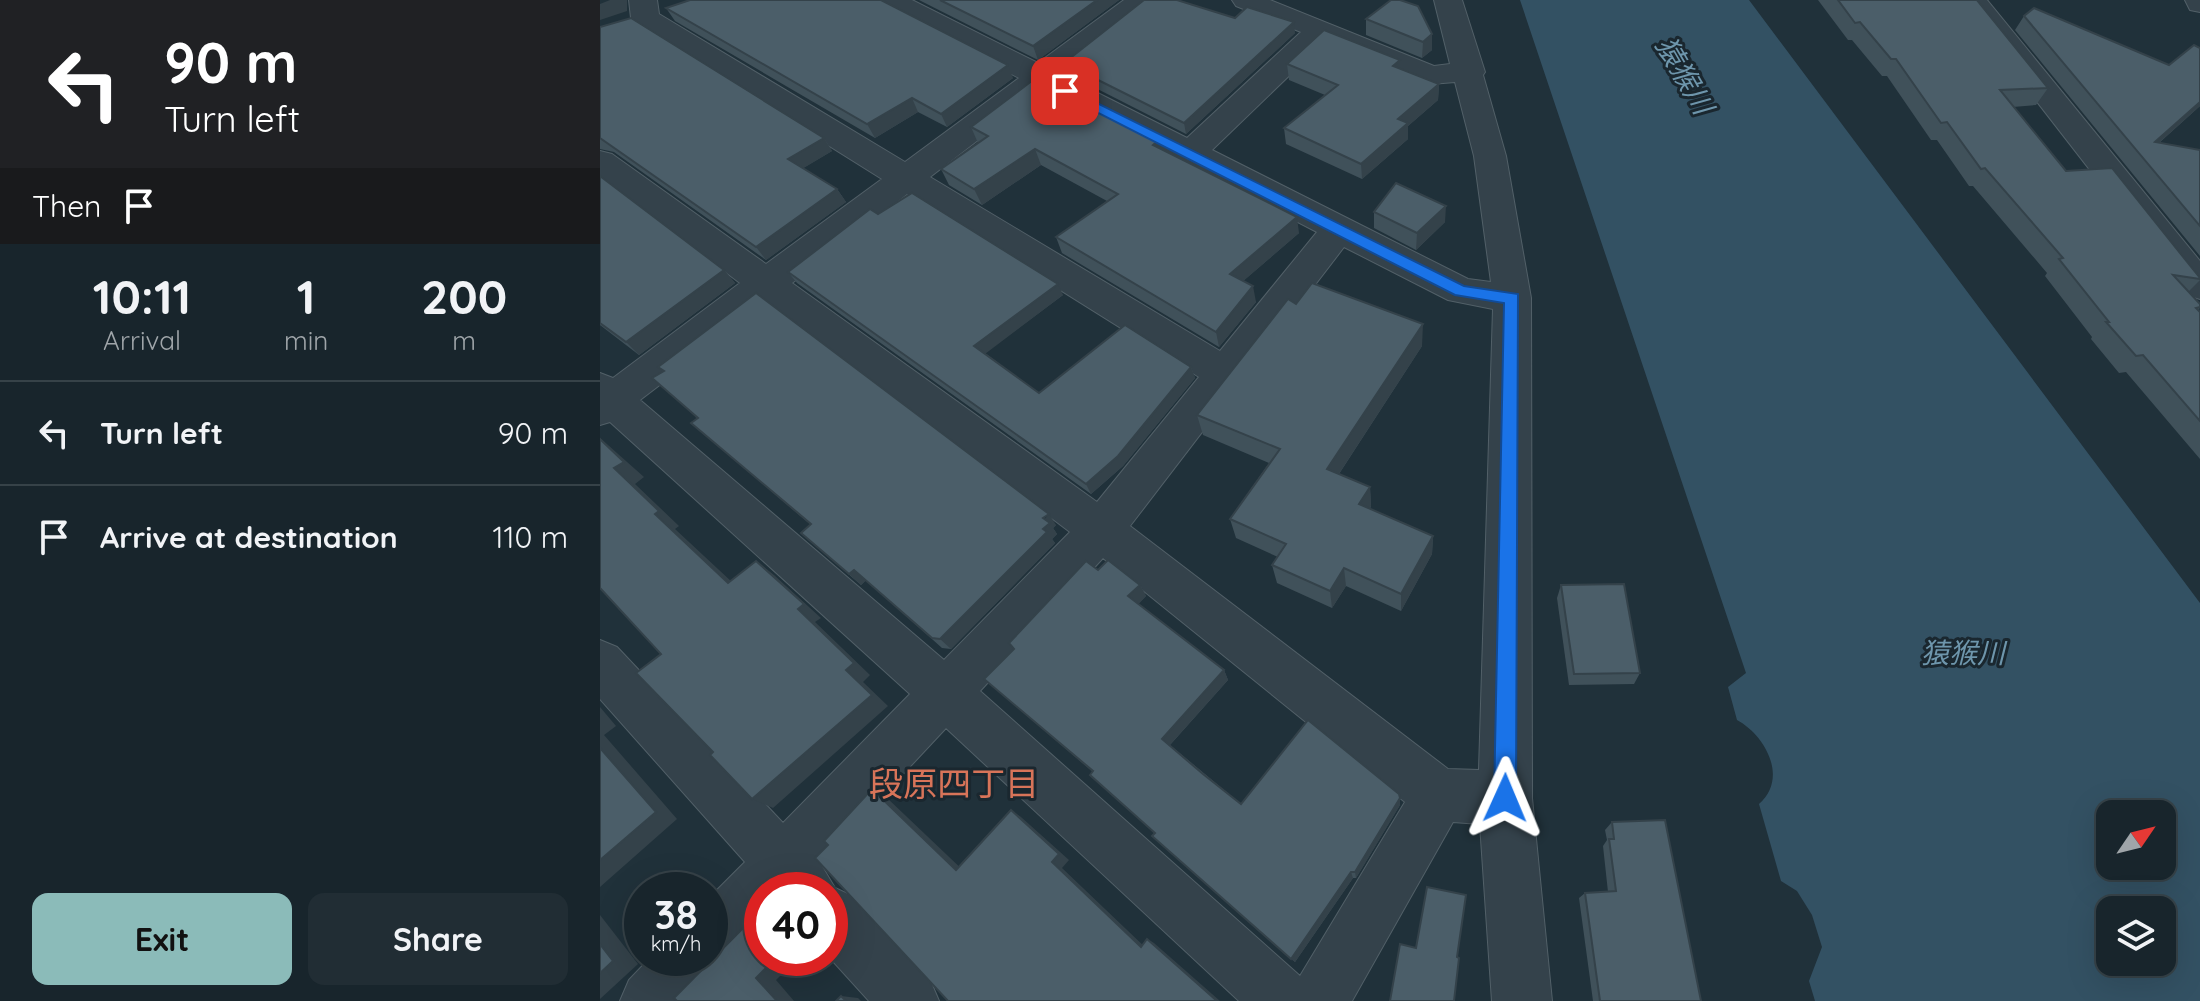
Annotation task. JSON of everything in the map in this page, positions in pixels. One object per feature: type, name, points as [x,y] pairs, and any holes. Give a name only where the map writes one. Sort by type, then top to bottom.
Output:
[{"type":"street","points":[[890,0],[1461,291],[1512,298]]},
{"type":"street","points":[[1246,0],[1431,75],[1470,72]]},
{"type":"street","points":[[1448,0],[1470,72],[1490,156],[1512,298],[1505,798],[1522,1001]]},
{"type":"street","points":[[1972,0],[2200,286]]},
{"type":"street","points":[[1136,1],[1040,79],[766,284],[604,399],[945,693],[1283,1001]]},
{"type":"street","points":[[644,14],[905,180],[1224,373]]},
{"type":"street","points":[[1189,154],[1320,30]]},
{"type":"street","points":[[600,161],[1101,530],[1439,795],[1505,798]]},
{"type":"street","points":[[799,872],[945,693],[1101,530],[1338,230]]},
{"type":"street","points":[[600,663],[790,872]]},
{"type":"street","points":[[1319,1001],[1439,795]]},
{"type":"street","points":[[848,935],[909,1001]]},
{"type":"street","points":[[650,1001],[674,976]]},
{"type":"water","name":"猿猴川","points":[[1520,0],[1749,0],[2200,603],[2200,1001],[1815,1001],[1809,981],[1822,947],[1812,915],[1797,891],[1781,881],[1759,804],[1768,794],[1772,782],[1770,758],[1756,736],[1737,720],[1728,687],[1746,673]]},
{"type":"building","points":[[690,0],[881,0],[1008,65],[941,114],[912,98],[867,124],[666,8]]},
{"type":"building","points":[[940,0],[1097,0],[1033,46]]},
{"type":"building","points":[[1144,0],[1177,0],[1235,18],[1247,7],[1294,22],[1184,123],[1064,63]]},
{"type":"building","points":[[1391,0],[1418,6],[1432,34],[1423,42],[1366,19]]},
{"type":"building","points":[[1838,0],[1977,0],[2048,88],[2000,90],[2066,171],[2112,168],[2200,278],[2173,275],[2200,304],[2196,308],[2200,312],[2200,421],[2143,355],[2136,356],[2106,322],[2109,322],[2059,259],[2063,258],[1985,168],[1981,169],[1947,122],[1941,123],[1896,59],[1891,59],[1860,22],[1855,23]]},
{"type":"building","points":[[2034,8],[2169,65],[2194,45],[2200,48],[2200,102],[2155,142],[2200,150],[2200,226],[2024,16]]},
{"type":"building","points":[[631,18],[824,138],[788,159],[837,189],[756,247],[600,138],[600,27]]},
{"type":"building","points":[[1324,30],[1400,60],[1393,66],[1439,84],[1398,119],[1408,123],[1361,164],[1284,128],[1338,85],[1287,64]]},
{"type":"building","points":[[1037,77],[1159,140],[1153,145],[1297,217],[1230,274],[1253,286],[1216,332],[1056,237],[1118,194],[1035,149],[974,189],[941,169],[988,136],[971,127]]},
{"type":"building","points":[[600,176],[724,270],[626,342],[600,323]]},
{"type":"building","points":[[1396,183],[1446,206],[1417,233],[1374,212]]},
{"type":"building","points":[[912,193],[1058,284],[974,346],[1039,393],[1125,325],[1191,367],[1118,456],[1086,484],[788,272],[870,209],[878,214]]},
{"type":"building","points":[[1312,283],[1423,324],[1327,469],[1370,487],[1359,504],[1433,536],[1401,594],[1344,568],[1330,591],[1272,565],[1286,544],[1230,519],[1280,449],[1197,415],[1288,299],[1296,304]]},
{"type":"building","points":[[756,293],[1049,514],[1043,518],[1050,523],[1043,529],[1047,532],[940,639],[932,638],[854,570],[849,574],[801,533],[811,524],[691,423],[698,418],[652,378],[664,371],[658,367]]},
{"type":"building","points":[[600,439],[624,462],[614,468],[659,511],[655,514],[728,583],[756,561],[804,604],[798,609],[854,663],[846,670],[872,695],[752,799],[710,755],[713,752],[636,673],[661,654],[600,588]]},
{"type":"building","points":[[1108,560],[1140,585],[1128,596],[1224,670],[1162,739],[1203,774],[1241,804],[1308,720],[1399,794],[1400,798],[1355,872],[1351,872],[1291,959],[1152,836],[1155,833],[1090,775],[1093,771],[984,679],[1014,649],[1009,643],[1086,561],[1098,570]]},
{"type":"building","points":[[1624,584],[1640,673],[1574,674],[1561,585]]},
{"type":"building","points":[[600,748],[656,812],[600,860]]},
{"type":"building","points":[[872,789],[956,870],[1011,810],[1059,854],[1052,862],[1141,947],[1147,939],[1217,1001],[948,1001],[848,893],[848,872],[828,872],[815,858],[828,845],[824,841]]},
{"type":"building","points":[[1665,820],[1701,1001],[1600,1001],[1585,893],[1616,891],[1609,839],[1614,839],[1612,822]]},
{"type":"building","points":[[1427,887],[1466,895],[1454,1001],[1390,1001],[1400,944],[1416,948]]},
{"type":"building","points":[[744,927],[744,976],[758,976],[756,978],[777,1001],[677,1001],[674,998],[696,976],[728,976],[728,943]]},
{"type":"building","points":[[600,944],[613,961],[600,973]]},
{"type":"district","name":"段原四丁目","points":[[954,783]]},
{"type":"route","points":[[1065,91],[1461,291],[1512,298],[1505,798]]}]
